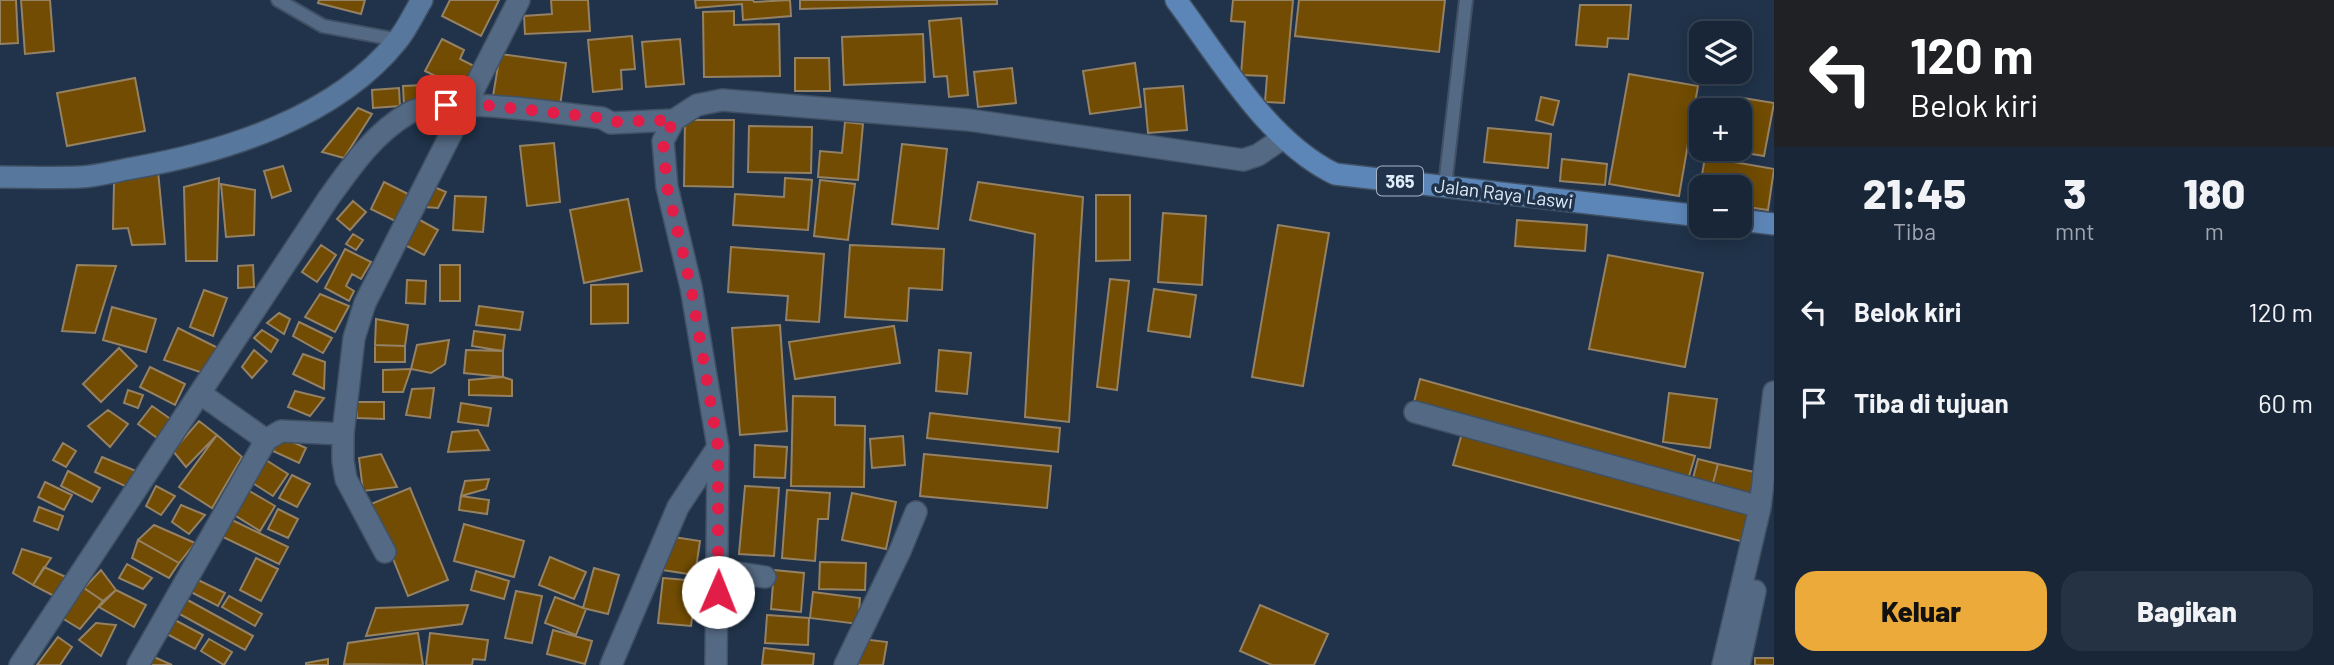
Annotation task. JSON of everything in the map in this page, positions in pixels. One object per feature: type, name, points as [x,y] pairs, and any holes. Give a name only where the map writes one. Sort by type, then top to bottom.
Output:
[{"type":"main road","points":[[0,177],[82,177],[167,162],[252,139],[315,107],[348,86],[399,40],[422,0]]},
{"type":"main road","name":"Jalan Raya Laswi","points":[[1176,0],[1259,111],[1283,138],[1319,166],[1335,174],[1689,215]]},
{"type":"main road","points":[[1752,221],[1774,224]]},
{"type":"street","points":[[385,552],[346,479],[343,434],[354,338],[365,303],[519,0]]},
{"type":"street","points":[[20,665],[328,199],[365,149],[389,126],[417,109],[465,103],[602,118],[611,122],[674,120],[697,106],[722,100],[969,120],[1248,159],[1283,138]]},
{"type":"street","points":[[674,120],[663,141],[667,187],[691,287],[718,447],[716,665]]},
{"type":"street","points":[[1739,665],[1767,500],[1774,392]]},
{"type":"street","points":[[201,394],[266,440]]},
{"type":"street","points":[[1415,412],[1767,500]]},
{"type":"street","points":[[138,665],[266,440],[282,431],[343,434]]},
{"type":"street","points":[[611,665],[678,507],[718,447]]},
{"type":"street","points":[[1724,665],[1767,500]]},
{"type":"street","points":[[845,665],[916,512]]},
{"type":"street","points":[[718,570],[765,577]]},
{"type":"lane","points":[[278,0],[323,26],[399,40]]},
{"type":"lane","points":[[1445,186],[1466,0]]},
{"type":"building","points":[[0,0],[16,0],[18,43],[0,44]]},
{"type":"building","points":[[21,0],[50,0],[54,51],[25,54]]},
{"type":"building","points":[[319,0],[365,0],[361,14],[318,3]]},
{"type":"building","points":[[450,0],[499,0],[481,36],[442,16]]},
{"type":"building","points":[[551,0],[588,0],[590,31],[525,34],[524,16],[552,14]]},
{"type":"building","points":[[695,0],[790,0],[791,16],[743,20],[742,4],[696,8]]},
{"type":"building","points":[[800,0],[997,0],[997,4],[800,9]]},
{"type":"building","points":[[1233,0],[1293,0],[1284,103],[1265,102],[1267,76],[1241,75],[1245,22],[1231,21]]},
{"type":"building","points":[[1299,0],[1445,0],[1439,52],[1295,36]]},
{"type":"building","points":[[1580,5],[1631,5],[1628,39],[1608,38],[1607,47],[1576,45]]},
{"type":"building","points":[[734,11],[734,25],[779,24],[780,76],[704,77],[703,12]]},
{"type":"building","points":[[961,18],[968,95],[949,97],[947,76],[934,77],[929,21]]},
{"type":"building","points":[[923,34],[925,82],[844,85],[842,37]]},
{"type":"building","points":[[632,36],[635,69],[621,70],[622,89],[593,92],[588,40]]},
{"type":"building","points":[[442,39],[464,50],[460,59],[476,67],[464,90],[425,71]]},
{"type":"building","points":[[680,39],[684,84],[646,87],[642,42]]},
{"type":"building","points":[[500,54],[566,63],[560,106],[493,96]]},
{"type":"building","points":[[795,58],[829,58],[830,91],[795,91]]},
{"type":"building","points":[[1135,63],[1141,107],[1090,114],[1083,71]]},
{"type":"building","points":[[1012,68],[1016,103],[978,107],[974,72]]},
{"type":"building","points":[[1629,74],[1698,86],[1696,98],[1689,98],[1689,138],[1679,196],[1609,184]]},
{"type":"building","points":[[135,78],[145,131],[67,146],[57,93]]},
{"type":"building","points":[[424,85],[425,105],[404,105],[403,86]]},
{"type":"building","points":[[1183,86],[1187,130],[1148,133],[1144,89]]},
{"type":"building","points":[[399,88],[400,106],[373,108],[372,90]]},
{"type":"building","points":[[1541,97],[1559,101],[1553,125],[1536,120]]},
{"type":"building","points":[[1752,99],[1774,103],[1764,156],[1752,154]]},
{"type":"building","points":[[358,108],[372,114],[344,158],[322,152]]},
{"type":"building","points":[[685,120],[734,120],[733,187],[684,186]]},
{"type":"building","points":[[845,122],[863,124],[858,180],[818,177],[820,151],[842,153]]},
{"type":"building","points":[[749,126],[812,127],[811,173],[748,172]]},
{"type":"building","points":[[1488,128],[1551,134],[1548,168],[1484,162]]},
{"type":"building","points":[[554,143],[560,202],[527,206],[520,146]]},
{"type":"building","points":[[902,144],[947,149],[938,229],[892,224]]},
{"type":"building","points":[[1562,159],[1607,164],[1605,185],[1560,181]]},
{"type":"building","points":[[1704,161],[1728,161],[1774,169],[1768,210],[1752,208],[1752,175],[1702,175]]},
{"type":"building","points":[[283,166],[291,191],[272,198],[264,171]]},
{"type":"building","points":[[158,171],[165,244],[132,245],[128,228],[113,229],[114,183]]},
{"type":"building","points":[[219,178],[217,261],[186,261],[184,187]]},
{"type":"building","points":[[785,178],[812,180],[808,230],[733,225],[735,194],[784,197]]},
{"type":"building","points":[[820,180],[855,184],[848,240],[814,236]]},
{"type":"building","points":[[384,182],[408,194],[395,221],[371,209]]},
{"type":"building","points":[[978,182],[1083,197],[1069,422],[1025,417],[1035,234],[970,220]]},
{"type":"building","points":[[221,184],[255,190],[254,235],[226,237]]},
{"type":"building","points":[[434,187],[446,192],[438,208],[425,207]]},
{"type":"building","points":[[1096,195],[1130,195],[1130,260],[1096,261]]},
{"type":"building","points":[[455,196],[486,197],[483,232],[453,230]]},
{"type":"building","points":[[628,199],[642,271],[584,283],[570,210]]},
{"type":"building","points":[[353,201],[366,212],[350,230],[337,219]]},
{"type":"building","points":[[1163,213],[1206,216],[1202,285],[1158,282]]},
{"type":"building","points":[[418,219],[438,230],[424,255],[405,245]]},
{"type":"building","points":[[1517,220],[1587,225],[1585,251],[1515,246]]},
{"type":"building","points":[[1278,225],[1329,233],[1303,386],[1252,377]]},
{"type":"building","points":[[353,234],[363,240],[356,250],[346,244]]},
{"type":"building","points":[[321,245],[336,255],[317,282],[302,272]]},
{"type":"building","points":[[850,245],[944,249],[942,290],[909,288],[907,321],[845,317]]},
{"type":"building","points":[[731,247],[824,254],[819,322],[786,320],[788,296],[728,292]]},
{"type":"building","points":[[345,249],[371,262],[361,279],[352,274],[346,286],[354,291],[349,301],[325,288]]},
{"type":"building","points":[[1608,255],[1703,273],[1685,367],[1589,349]]},
{"type":"building","points":[[77,265],[116,266],[95,333],[62,331]]},
{"type":"building","points":[[253,265],[254,287],[238,288],[238,266]]},
{"type":"building","points":[[440,265],[460,265],[460,301],[440,301]]},
{"type":"building","points":[[1110,279],[1129,281],[1117,390],[1097,387]]},
{"type":"building","points":[[407,280],[426,281],[425,304],[406,303]]},
{"type":"building","points":[[628,284],[628,323],[591,324],[591,285]]},
{"type":"building","points":[[1154,289],[1196,295],[1190,337],[1148,331]]},
{"type":"building","points":[[204,290],[227,298],[213,336],[190,327]]},
{"type":"building","points":[[320,294],[349,306],[335,332],[305,317]]},
{"type":"building","points":[[479,306],[523,312],[520,330],[476,325]]},
{"type":"building","points":[[112,307],[156,319],[146,352],[103,340]]},
{"type":"building","points":[[279,313],[290,319],[284,334],[267,323]]},
{"type":"building","points":[[376,319],[408,325],[405,346],[375,345]]},
{"type":"building","points":[[299,322],[332,338],[323,353],[293,336]]},
{"type":"building","points":[[780,325],[787,431],[740,435],[732,328]]},
{"type":"building","points":[[894,326],[900,363],[795,379],[789,342]]},
{"type":"building","points":[[178,328],[220,349],[209,375],[164,360]]},
{"type":"building","points":[[262,330],[278,340],[271,352],[254,338]]},
{"type":"building","points":[[474,331],[505,335],[503,351],[472,346]]},
{"type":"building","points":[[449,340],[445,364],[431,373],[411,369],[417,345]]},
{"type":"building","points":[[375,345],[405,346],[405,362],[375,362]]},
{"type":"building","points":[[119,348],[137,366],[101,402],[83,384]]},
{"type":"building","points":[[254,350],[267,361],[252,378],[242,367]]},
{"type":"building","points":[[466,350],[503,351],[503,377],[464,373]]},
{"type":"building","points":[[939,350],[971,353],[967,394],[936,391]]},
{"type":"building","points":[[303,354],[325,362],[324,389],[293,374]]},
{"type":"building","points":[[150,367],[185,384],[175,405],[140,387]]},
{"type":"building","points":[[411,369],[403,392],[383,392],[383,370]]},
{"type":"building","points":[[503,377],[512,380],[512,396],[469,395],[469,380]]},
{"type":"building","points":[[1420,379],[1695,456],[1687,483],[1413,406]]},
{"type":"building","points":[[434,388],[430,418],[406,415],[412,389]]},
{"type":"building","points":[[128,390],[143,395],[138,408],[124,403]]},
{"type":"building","points":[[295,391],[324,398],[310,416],[288,407]]},
{"type":"building","points":[[1669,393],[1717,399],[1710,448],[1663,442]]},
{"type":"building","points":[[793,396],[835,397],[835,425],[865,426],[864,487],[791,486]]},
{"type":"building","points":[[357,402],[384,402],[384,419],[357,418]]},
{"type":"building","points":[[461,403],[491,408],[488,426],[458,422]]},
{"type":"building","points":[[152,406],[172,420],[160,440],[138,424]]},
{"type":"building","points":[[108,410],[128,424],[110,447],[88,426]]},
{"type":"building","points":[[930,413],[1060,428],[1058,452],[927,438]]},
{"type":"building","points":[[199,421],[217,435],[186,467],[173,451]]},
{"type":"building","points":[[478,430],[489,450],[448,452],[452,432]]},
{"type":"building","points":[[1462,433],[1756,511],[1748,543],[1453,465]]},
{"type":"building","points":[[217,435],[242,457],[212,508],[179,487]]},
{"type":"building","points":[[279,436],[306,448],[299,463],[273,451]]},
{"type":"building","points":[[903,436],[905,465],[872,468],[870,439]]},
{"type":"building","points":[[63,443],[76,451],[66,467],[53,460]]},
{"type":"building","points":[[755,445],[787,447],[785,478],[754,477]]},
{"type":"building","points":[[381,454],[397,487],[363,491],[359,458]]},
{"type":"building","points":[[924,454],[1051,466],[1047,508],[920,496]]},
{"type":"building","points":[[102,457],[136,471],[127,487],[95,472]]},
{"type":"building","points":[[1698,459],[1718,464],[1712,487],[1692,482]]},
{"type":"building","points":[[266,460],[288,474],[273,496],[251,482]]},
{"type":"building","points":[[1718,464],[1759,473],[1753,497],[1712,487]]},
{"type":"building","points":[[68,471],[100,488],[92,502],[61,486]]},
{"type":"building","points":[[292,475],[310,484],[297,507],[279,498]]},
{"type":"building","points":[[489,479],[486,489],[461,496],[465,481]]},
{"type":"building","points":[[45,482],[72,495],[64,510],[38,497]]},
{"type":"building","points":[[156,486],[175,496],[161,515],[146,506]]},
{"type":"building","points":[[745,486],[779,488],[774,556],[739,554]]},
{"type":"building","points":[[410,488],[448,580],[408,596],[371,504]]},
{"type":"building","points":[[246,489],[275,506],[260,531],[231,513]]},
{"type":"building","points":[[787,490],[830,493],[828,519],[818,519],[815,561],[782,558]]},
{"type":"building","points":[[852,493],[896,502],[886,549],[842,540]]},
{"type":"building","points":[[461,496],[489,500],[487,514],[459,510]]},
{"type":"building","points":[[181,505],[205,515],[189,534],[172,522]]},
{"type":"building","points":[[39,507],[63,516],[58,530],[34,521]]},
{"type":"building","points":[[278,509],[298,519],[288,538],[268,529]]},
{"type":"building","points":[[230,519],[288,547],[279,564],[221,536]]},
{"type":"building","points":[[464,524],[524,541],[514,577],[454,561]]},
{"type":"building","points":[[154,525],[195,543],[179,563],[138,540]]},
{"type":"building","points":[[667,536],[700,541],[695,575],[662,570]]},
{"type":"building","points":[[138,540],[179,563],[169,578],[132,558]]},
{"type":"building","points":[[22,549],[51,558],[33,585],[13,573]]},
{"type":"building","points":[[550,557],[586,572],[574,599],[539,585]]},
{"type":"building","points":[[256,558],[278,569],[261,601],[240,590]]},
{"type":"building","points":[[820,562],[866,563],[865,590],[819,589]]},
{"type":"building","points":[[127,564],[152,578],[143,589],[119,578]]},
{"type":"building","points":[[44,567],[68,578],[54,596],[33,585]]},
{"type":"building","points":[[594,568],[619,575],[608,614],[583,608]]},
{"type":"building","points":[[101,570],[116,590],[103,601],[84,588]]},
{"type":"building","points":[[774,570],[804,573],[801,612],[771,609]]},
{"type":"building","points":[[476,571],[509,581],[504,599],[471,590]]},
{"type":"building","points":[[663,578],[697,581],[691,626],[658,623]]},
{"type":"building","points":[[196,579],[225,593],[218,606],[189,591]]},
{"type":"building","points":[[84,588],[103,601],[80,629],[62,618]]},
{"type":"building","points":[[116,590],[146,605],[134,627],[99,607]]},
{"type":"building","points":[[516,591],[542,596],[532,643],[505,638]]},
{"type":"building","points":[[813,592],[860,598],[858,624],[810,618]]},
{"type":"building","points":[[229,596],[262,614],[255,626],[222,607]]},
{"type":"building","points":[[555,597],[586,609],[576,635],[545,623]]},
{"type":"building","points":[[184,598],[253,636],[245,650],[176,612]]},
{"type":"building","points":[[468,605],[462,624],[366,636],[376,608]]},
{"type":"building","points":[[1260,605],[1328,634],[1314,665],[1272,665],[1240,651]]},
{"type":"building","points":[[767,615],[809,618],[808,645],[765,643]]},
{"type":"building","points":[[173,619],[203,635],[195,649],[165,633]]},
{"type":"building","points":[[96,623],[116,625],[101,656],[79,640]]},
{"type":"building","points":[[553,630],[592,641],[585,664],[547,654]]},
{"type":"building","points":[[418,633],[423,665],[344,664],[348,643]]},
{"type":"building","points":[[430,633],[488,640],[485,660],[473,659],[472,665],[426,665]]},
{"type":"building","points":[[58,637],[72,647],[60,665],[37,665]]},
{"type":"building","points":[[209,639],[232,652],[224,665],[201,651]]},
{"type":"building","points":[[862,639],[887,642],[883,665],[858,665]]},
{"type":"building","points":[[764,648],[814,654],[813,665],[762,665]]},
{"type":"building","points":[[154,657],[172,665],[150,665]]},
{"type":"building","points":[[1755,658],[1774,658],[1774,665],[1755,665]]},
{"type":"building","points":[[328,659],[328,665],[306,665],[306,663]]},
{"type":"route","points":[[446,105],[465,103],[602,118],[611,122],[674,120],[663,141],[667,187],[691,287],[718,447],[718,592]]}]
